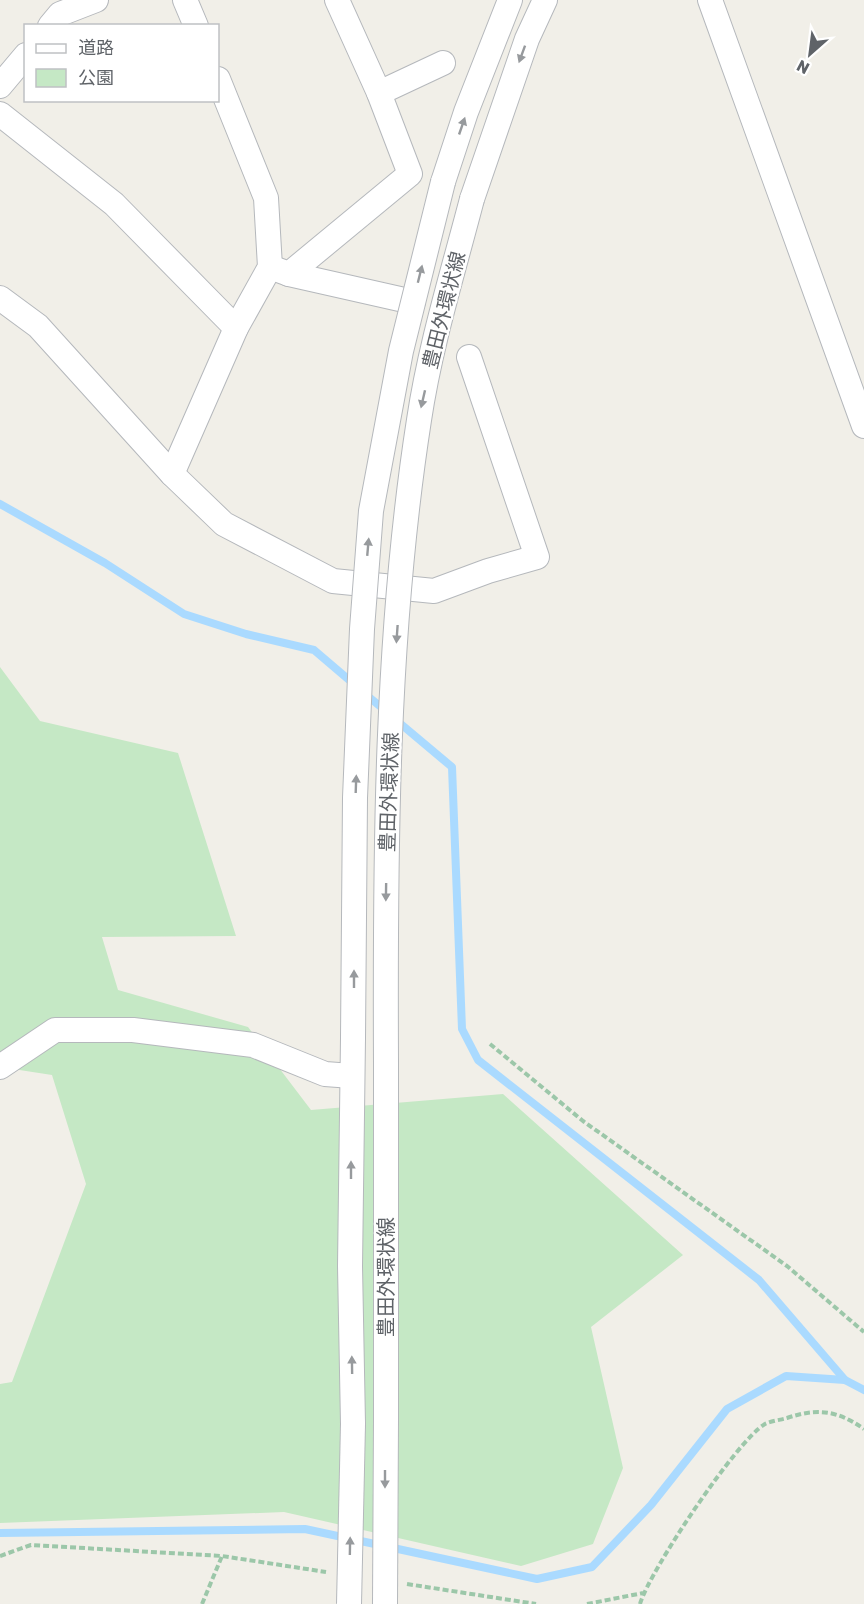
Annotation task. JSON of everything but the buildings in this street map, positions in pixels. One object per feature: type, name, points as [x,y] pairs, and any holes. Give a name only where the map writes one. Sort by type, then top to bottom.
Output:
[{"type":"street","points":[[53,13],[96,0]]},
{"type":"street","points":[[186,0],[195,24]]},
{"type":"street","points":[[172,474],[236,328],[279,270],[410,174],[379,93],[337,0]]},
{"type":"street","name":"豊田外環状線","points":[[348,1604],[353,1424],[350,1266],[356,787],[362,629],[370,522],[399,363],[443,182],[466,112],[510,0]]},
{"type":"street","name":"豊田外環状線","points":[[385,1604],[388,779],[402,554],[419,418],[472,199],[527,39],[545,0]]},
{"type":"street","points":[[710,0],[864,426]]},
{"type":"street","points":[[0,86],[24,58]]},
{"type":"street","points":[[379,93],[443,63]]},
{"type":"street","points":[[219,81],[266,198],[279,270]]},
{"type":"street","points":[[0,114],[114,204],[236,328]]},
{"type":"street","points":[[279,270],[413,302]]},
{"type":"street","points":[[0,298],[38,326],[172,474],[224,524],[333,580],[434,591],[537,557],[469,357]]},
{"type":"street","points":[[0,1067],[55,1030],[133,1030],[253,1045],[325,1074],[352,1076]]},
{"type":"path","points":[[490,1044],[583,1121],[787,1266],[864,1332]]},
{"type":"path","points":[[640,1604],[643,1593],[718,1475],[764,1425],[812,1410],[849,1419],[864,1429]]},
{"type":"path","points":[[0,1556],[31,1545],[222,1556],[202,1604]]},
{"type":"path","points":[[587,1604],[643,1593]]},
{"type":"green space","points":[[0,667],[40,721],[178,753],[236,936],[102,937],[118,990],[248,1027],[311,1110],[503,1094],[683,1255],[591,1327],[623,1468],[593,1544],[521,1566],[284,1512],[0,1523],[0,1384],[12,1382],[86,1184],[52,1075],[0,1067]]},
{"type":"waterway","points":[[0,504],[105,563],[184,614],[246,634],[314,650],[355,685]]},
{"type":"waterway","points":[[364,693],[387,712]]},
{"type":"waterway","points":[[396,720],[452,767],[462,1029],[478,1060],[759,1280],[845,1380]]},
{"type":"waterway","points":[[0,1533],[305,1529],[537,1579],[592,1567],[651,1505],[727,1409],[786,1376],[845,1380],[864,1390]]}]
